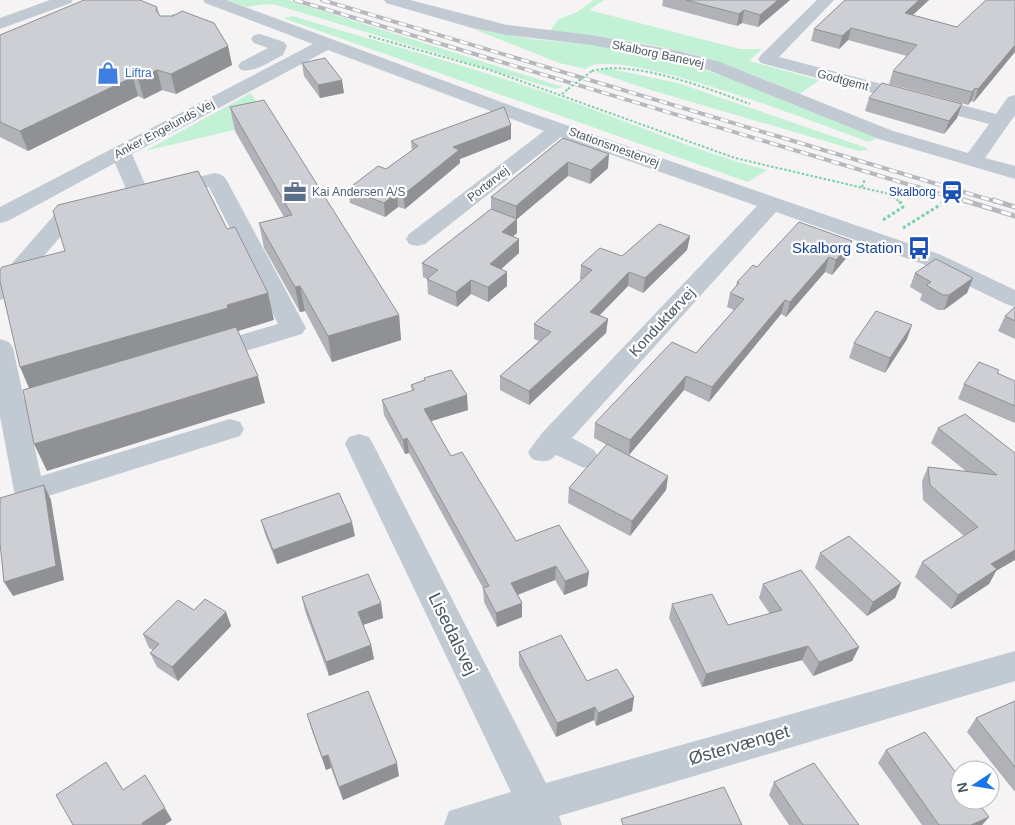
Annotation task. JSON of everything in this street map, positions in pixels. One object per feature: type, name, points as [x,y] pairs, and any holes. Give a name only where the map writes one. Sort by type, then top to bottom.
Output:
[{"type":"street","points":[[0,24],[65,0]]},
{"type":"street","name":"Skalborg Banevej","points":[[392,0],[424,4],[507,30],[591,40],[673,55],[714,66],[886,134],[1015,173]]},
{"type":"street","name":"Godtgemt","points":[[826,0],[767,59],[1000,121]]},
{"type":"street","points":[[176,20],[217,2]]},
{"type":"street","name":"Stationsmestervej","points":[[217,2],[478,100],[931,259],[1015,299]]},
{"type":"street","points":[[228,75],[276,51],[278,46],[260,39]]},
{"type":"street","name":"Anker Engelunds Vej","points":[[0,216],[328,43]]},
{"type":"street","points":[[972,161],[1015,101]]},
{"type":"street","name":"Portørvej","points":[[417,239],[560,128]]},
{"type":"street","points":[[121,152],[124,202]]},
{"type":"street","points":[[0,292],[64,218],[215,179],[293,328],[190,359]]},
{"type":"street","name":"Konduktørvej","points":[[584,457],[547,446],[772,204]]},
{"type":"street","points":[[0,348],[29,491],[230,428]]},
{"type":"street","points":[[13,412],[87,389]]},
{"type":"street","name":"Lisedalsvej","points":[[359,444],[540,814]]},
{"type":"street","name":"Østervænget","points":[[463,825],[540,814],[1015,666]]},
{"type":"path","points":[[362,34],[490,70],[562,94],[727,156],[889,194],[900,201],[903,207],[859,234]]},
{"type":"path","points":[[562,94],[592,70]]},
{"type":"path","points":[[862,187],[865,179]]},
{"type":"path","points":[[880,242],[943,203]]},
{"type":"green space","points":[[227,0],[288,0],[563,87],[555,89],[276,5],[265,4],[247,7]]},
{"type":"green space","points":[[594,0],[604,0],[589,10],[740,49],[762,49],[749,61],[819,80],[800,94],[733,67],[692,54],[621,40],[549,32],[559,19],[577,12]]},
{"type":"green space","points":[[293,16],[530,87],[690,146],[767,170],[748,182],[283,18]]},
{"type":"green space","points":[[474,29],[666,57],[738,81],[880,137],[869,142],[722,90],[636,67],[604,64],[586,69],[559,63]]},
{"type":"green space","points":[[606,68],[678,83],[867,148],[867,150],[859,151],[644,88],[597,72]]},
{"type":"green space","points":[[251,93],[268,122],[145,151]]},
{"type":"building","name":"Liftra","points":[[84,0],[140,0],[157,7],[156,10],[160,16],[173,16],[182,11],[214,23],[228,46],[171,74],[157,70],[138,79],[133,77],[20,131],[0,122],[0,35]]},
{"type":"building","points":[[686,0],[778,0],[760,15],[744,10],[739,14]]},
{"type":"building","points":[[845,0],[919,0],[905,13],[957,27],[986,0],[1015,0],[1015,45],[978,89],[975,88],[972,92],[893,71],[917,45],[851,28],[842,36],[814,29]]},
{"type":"building","points":[[325,58],[342,80],[318,85],[302,63]]},
{"type":"building","points":[[882,83],[962,104],[949,121],[869,98]]},
{"type":"building","points":[[264,100],[399,315],[328,336],[300,286],[295,287],[259,223],[292,215],[230,107]]},
{"type":"building","points":[[504,107],[511,125],[453,147],[459,150],[403,195],[397,192],[384,203],[348,189],[378,166],[386,169],[418,146],[411,141]]},
{"type":"building","points":[[563,138],[609,154],[591,170],[568,162],[516,206],[491,197]]},
{"type":"building","points":[[198,171],[227,229],[235,227],[268,293],[227,305],[228,308],[20,367],[0,281],[0,270],[2,267],[65,251],[53,211],[58,205]]},
{"type":"building","points":[[491,209],[517,219],[502,232],[519,239],[490,264],[507,272],[488,287],[471,280],[456,292],[427,279],[438,270],[422,263]]},
{"type":"building","points":[[799,222],[852,241],[836,260],[829,257],[790,302],[785,300],[712,387],[686,376],[630,440],[595,423],[672,342],[696,353],[744,299],[730,293],[739,283],[737,282],[753,265],[757,267]]},
{"type":"building","points":[[659,224],[690,236],[645,278],[629,272],[590,312],[608,319],[529,391],[500,376],[551,332],[534,324],[592,270],[581,265],[600,248],[622,256]]},
{"type":"building","points":[[936,259],[973,278],[949,295],[943,295],[926,285],[931,282],[915,273]]},
{"type":"building","points":[[1015,307],[1015,321],[1005,316]]},
{"type":"building","points":[[876,311],[912,325],[890,358],[854,343]]},
{"type":"building","points":[[236,327],[258,376],[34,444],[23,390]]},
{"type":"building","points":[[979,362],[999,370],[997,373],[1015,381],[1015,406],[964,384]]},
{"type":"building","points":[[451,370],[467,395],[424,409],[451,456],[462,452],[516,541],[559,525],[589,572],[565,581],[556,566],[511,583],[522,603],[496,613],[483,588],[489,586],[407,438],[403,440],[382,400],[414,390],[411,385],[425,380],[424,378]]},
{"type":"building","points":[[965,414],[1015,453],[1015,550],[991,564],[997,569],[958,595],[922,562],[978,527],[930,485],[928,467],[997,475],[938,428]]},
{"type":"building","points":[[607,444],[668,476],[632,521],[569,488]]},
{"type":"building","points":[[44,485],[56,566],[4,582],[0,543],[0,498]]},
{"type":"building","points":[[339,493],[352,522],[273,550],[261,520]]},
{"type":"building","points":[[849,536],[901,583],[873,602],[820,553]]},
{"type":"building","points":[[801,570],[859,647],[819,662],[808,646],[706,674],[672,604],[712,594],[728,625],[782,610],[763,584]]},
{"type":"building","points":[[368,574],[381,603],[358,612],[371,645],[326,662],[302,597]]},
{"type":"building","points":[[205,599],[226,612],[172,667],[150,653],[159,644],[143,634],[178,600],[194,610]]},
{"type":"building","points":[[561,635],[587,681],[617,669],[634,697],[598,713],[595,707],[557,723],[519,652]]},
{"type":"building","points":[[368,691],[397,763],[339,787],[328,755],[322,757],[307,714]]},
{"type":"building","points":[[1015,701],[1015,767],[976,718]]},
{"type":"building","points":[[925,732],[950,765],[950,810],[984,810],[989,817],[971,825],[939,825],[886,750]]},
{"type":"building","points":[[106,762],[123,790],[145,775],[165,808],[142,823],[143,825],[73,825],[56,795]]},
{"type":"building","points":[[814,763],[859,825],[803,825],[774,782]]},
{"type":"building","points":[[724,787],[742,825],[623,825],[621,819]]},
{"type":"railway","points":[[295,0],[967,202]]},
{"type":"railway","points":[[322,0],[997,202]]},
{"type":"railway","points":[[963,200],[1015,216]]},
{"type":"railway","points":[[993,200],[1015,207]]},
{"type":"place","name":"Liftra","points":[[108,73]]},
{"type":"place","name":"Kai Andersen A/S","points":[[295,192]]},
{"type":"place","name":"Skalborg","points":[[952,192]]},
{"type":"place","name":"Skalborg Station","points":[[919,248]]}]
